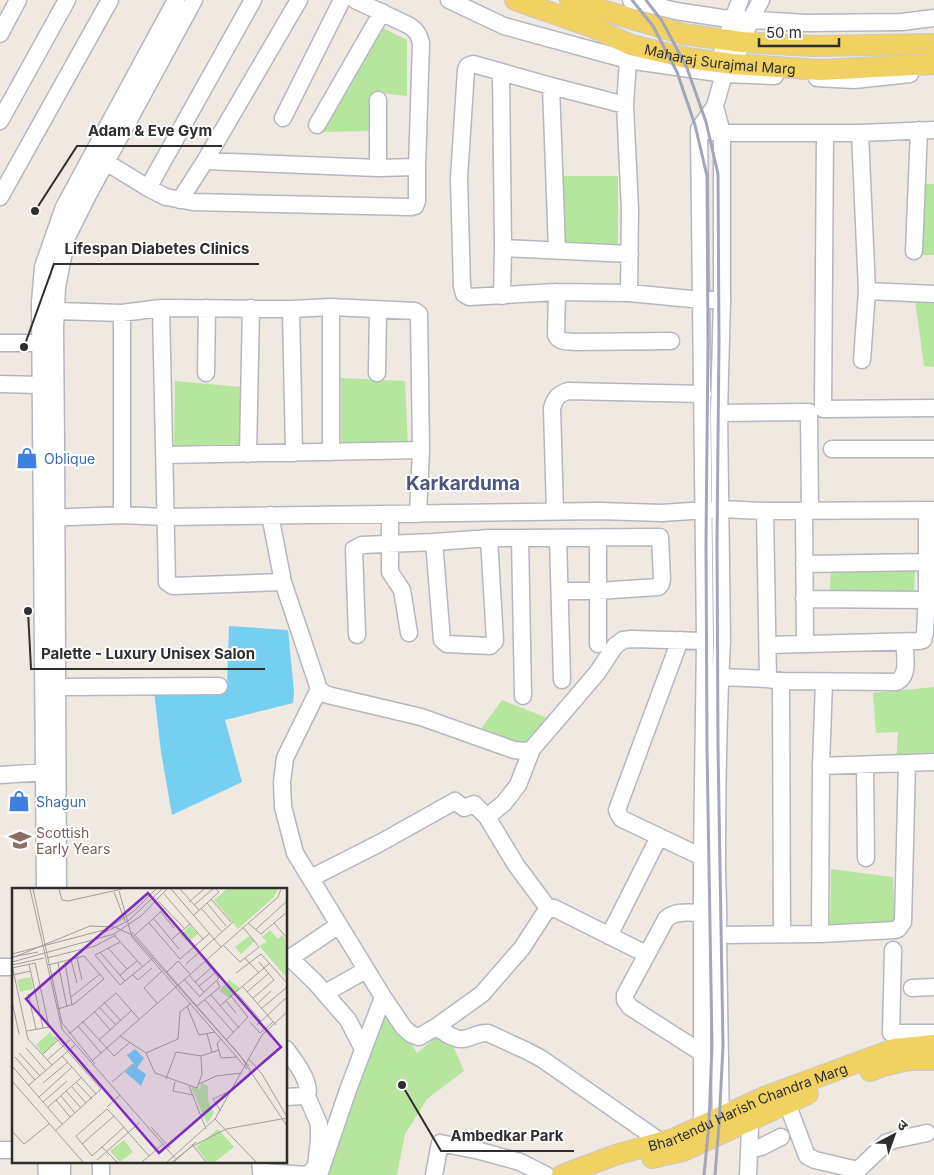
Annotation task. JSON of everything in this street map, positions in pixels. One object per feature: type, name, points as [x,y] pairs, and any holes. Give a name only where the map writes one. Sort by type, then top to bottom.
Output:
[{"type":"main road","name":"Maharaj Surajmal Marg","points":[[515,0],[592,27],[631,45],[725,67],[820,70],[934,64]]},
{"type":"main road","name":"Maharaj Surajmal Marg","points":[[570,0],[683,34],[812,46],[934,44]]},
{"type":"main road","name":"Bhartendu Harish Chandra Marg","points":[[747,1113],[764,1097],[894,1049],[934,1045]]},
{"type":"main road","name":"Bhartendu Harish Chandra Marg","points":[[562,1175],[615,1155],[673,1139],[702,1134],[747,1113],[787,1103],[883,1066],[908,1060],[934,1060]]},
{"type":"main road","name":"Bhartendu Harish Chandra Marg","points":[[599,1175],[623,1166],[683,1151],[702,1134]]},
{"type":"street","points":[[0,34],[18,0]]},
{"type":"street","points":[[0,121],[67,0]]},
{"type":"street","points":[[0,197],[110,0]]},
{"type":"street","points":[[45,888],[49,518],[57,287],[67,238],[88,194],[100,158],[176,0]]},
{"type":"street","points":[[58,888],[57,687],[49,518],[40,385],[42,267],[64,207],[100,158],[194,0]]},
{"type":"street","points":[[148,188],[253,0]]},
{"type":"street","points":[[180,200],[205,161],[299,0]]},
{"type":"street","points":[[283,118],[342,0]]},
{"type":"street","points":[[100,158],[148,188],[166,196],[193,202],[415,206],[417,201],[420,35],[410,26],[354,0]]},
{"type":"street","points":[[449,0],[504,26],[628,60],[725,67],[854,80],[934,72]]},
{"type":"street","points":[[631,0],[676,11],[734,18],[815,23],[902,22],[934,18]]},
{"type":"street","points":[[702,1134],[702,857],[705,641],[699,129],[716,106],[725,67],[734,40],[734,18],[740,0]]},
{"type":"street","points":[[734,40],[751,19],[761,0]]},
{"type":"street","points":[[317,125],[382,12]]},
{"type":"street","points":[[628,60],[625,105],[630,208],[629,293]]},
{"type":"street","points":[[625,105],[472,64],[469,65],[466,70],[459,178],[462,286],[464,294],[469,297],[557,292],[629,293],[702,300],[722,300]]},
{"type":"street","points":[[501,72],[504,248],[502,296]]},
{"type":"street","points":[[551,86],[557,250]]},
{"type":"street","points":[[378,100],[378,168]]},
{"type":"street","points":[[716,106],[722,133],[722,300],[719,413],[722,641],[717,865],[721,1125]]},
{"type":"street","points":[[699,129],[722,133],[860,133],[926,130],[914,251]]},
{"type":"street","points":[[826,133],[823,409],[934,408]]},
{"type":"street","points":[[860,133],[867,291],[862,360]]},
{"type":"street","points":[[205,161],[378,168],[417,167]]},
{"type":"street","points":[[504,248],[630,254]]},
{"type":"street","points":[[867,291],[934,294]]},
{"type":"street","points":[[557,292],[556,335],[561,341],[671,341]]},
{"type":"street","points":[[56,311],[122,313],[161,308],[291,309],[331,307],[415,311],[419,314],[421,450],[418,514]]},
{"type":"street","points":[[331,307],[331,452]]},
{"type":"street","points":[[161,308],[168,582],[171,586],[283,582]]},
{"type":"street","points":[[206,373],[207,308]]},
{"type":"street","points":[[248,454],[251,308]]},
{"type":"street","points":[[291,309],[294,453]]},
{"type":"street","points":[[378,310],[378,373]]},
{"type":"street","points":[[122,313],[122,515]]},
{"type":"street","points":[[0,343],[40,343]]},
{"type":"street","points":[[0,384],[40,385]]},
{"type":"street","points":[[555,512],[552,408],[557,396],[568,391],[702,394]]},
{"type":"street","points":[[719,413],[809,412],[804,564],[805,644]]},
{"type":"street","points":[[832,449],[934,449]]},
{"type":"street","points":[[164,455],[421,450]]},
{"type":"street","points":[[49,518],[122,515],[165,517],[600,511],[662,513],[720,509],[765,511],[930,510],[925,633],[928,640],[919,642],[768,645]]},
{"type":"street","points":[[765,511],[768,645],[774,680],[782,934]]},
{"type":"street","points":[[390,514],[390,572],[402,590],[409,633]]},
{"type":"street","points":[[270,515],[283,582],[319,689],[325,694],[332,696],[420,717],[514,750],[526,751],[532,749]]},
{"type":"street","points":[[357,635],[354,549],[362,545],[489,538],[660,537],[662,579],[658,587],[598,591],[560,591]]},
{"type":"street","points":[[434,542],[442,640],[447,644],[490,646],[495,641],[489,538]]},
{"type":"street","points":[[520,538],[523,696]]},
{"type":"street","points":[[558,538],[562,680]]},
{"type":"street","points":[[598,538],[598,644]]},
{"type":"street","points":[[804,564],[927,562]]},
{"type":"street","points":[[804,599],[926,600]]},
{"type":"street","points":[[487,817],[504,802],[518,785],[532,749],[597,673],[615,646],[622,640],[705,641]]},
{"type":"street","points":[[680,640],[618,813],[622,819],[702,857]]},
{"type":"street","points":[[720,677],[824,682],[896,682],[903,678],[905,668],[904,642]]},
{"type":"street","points":[[820,934],[821,766],[824,682]]},
{"type":"street","points":[[57,687],[219,686]]},
{"type":"street","points":[[319,689],[285,758],[282,782],[283,807],[295,853],[366,970],[404,1028],[418,1037],[436,1027],[482,994],[522,948],[548,908]]},
{"type":"street","points":[[821,766],[934,762]]},
{"type":"street","points":[[718,935],[820,934],[898,929],[903,922],[907,763]]},
{"type":"street","points":[[865,765],[866,858]]},
{"type":"street","points":[[0,775],[45,772]]},
{"type":"street","points":[[311,878],[380,843],[454,800],[464,808],[474,804],[487,817],[516,865],[548,908]]},
{"type":"street","points":[[609,936],[659,837]]},
{"type":"street","points":[[548,908],[554,908],[646,954]]},
{"type":"street","points":[[702,913],[671,914],[666,919],[625,995],[625,1000],[630,1007],[702,1053]]},
{"type":"street","points":[[339,925],[288,959],[315,982],[348,1020],[364,1049]]},
{"type":"street","points":[[893,950],[891,1033],[934,1033]]},
{"type":"street","points":[[325,993],[366,970]]},
{"type":"street","points":[[912,988],[934,987]]},
{"type":"street","points":[[319,1175],[383,997]]},
{"type":"street","points":[[436,1027],[462,1039],[481,1033],[488,1033],[534,1055],[661,1142]]},
{"type":"street","points":[[260,1162],[261,1172],[307,1175],[316,1166],[319,1124],[306,1094],[308,1084],[306,1078],[288,1052]]},
{"type":"street","points":[[288,1097],[303,1096],[306,1094]]},
{"type":"street","points":[[787,1103],[807,1156],[861,1173],[886,1143],[928,1133]]},
{"type":"street","points":[[747,1113],[750,1130],[748,1175]]},
{"type":"street","points":[[749,1150],[761,1147],[781,1137]]},
{"type":"street","points":[[434,1175],[440,1143],[520,1162],[546,1175]]},
{"type":"street","points":[[46,1162],[47,1175]]},
{"type":"street","points":[[62,1162],[62,1175]]},
{"type":"street","points":[[101,1162],[101,1175]]},
{"type":"green space","points":[[377,25],[407,40],[407,96],[372,92],[370,131],[318,132]]},
{"type":"green space","points":[[557,176],[618,176],[618,252],[558,250]]},
{"type":"green space","points":[[917,184],[934,184],[934,255],[920,255]]},
{"type":"green space","points":[[915,300],[934,301],[934,367],[924,366]]},
{"type":"green space","points":[[341,378],[405,381],[408,447],[341,444]]},
{"type":"green space","points":[[175,381],[242,387],[241,445],[174,446]]},
{"type":"green space","points":[[915,565],[914,605],[829,606],[831,568]]},
{"type":"green space","points":[[934,687],[934,764],[896,765],[898,732],[876,733],[873,693]]},
{"type":"green space","points":[[502,700],[550,719],[522,756],[476,736]]},
{"type":"green space","points":[[831,869],[893,877],[895,926],[830,926]]},
{"type":"green space","points":[[386,1009],[390,1009],[417,1053],[446,1029],[464,1071],[427,1099],[405,1134],[397,1175],[327,1175]]},
{"type":"water","points":[[229,626],[288,630],[294,691],[293,703],[225,720],[242,782],[172,815],[161,752],[154,691],[227,689]]},
{"type":"railway","points":[[632,0],[653,26],[677,72],[695,125],[707,176],[707,747],[712,1045],[709,1124],[704,1175]]},
{"type":"railway","points":[[646,0],[662,21],[687,68],[706,122],[718,174],[718,747],[723,1046],[715,1175]]},
{"type":"place","name":"Adam & Eve Gym","points":[[35,211]]},
{"type":"place","name":"Lifespan Diabetes Clinics","points":[[24,347]]},
{"type":"place","name":"Oblique","points":[[27,458]]},
{"type":"place","name":"Palette - Luxury Unisex Salon","points":[[28,611]]},
{"type":"place","name":"Shagun","points":[[19,801]]},
{"type":"place","name":"Scottish Early Years","points":[[20,840]]},
{"type":"place","name":"Ambedkar Park","points":[[402,1085]]},
{"type":"district","name":"Karkarduma","points":[[463,483]]}]
